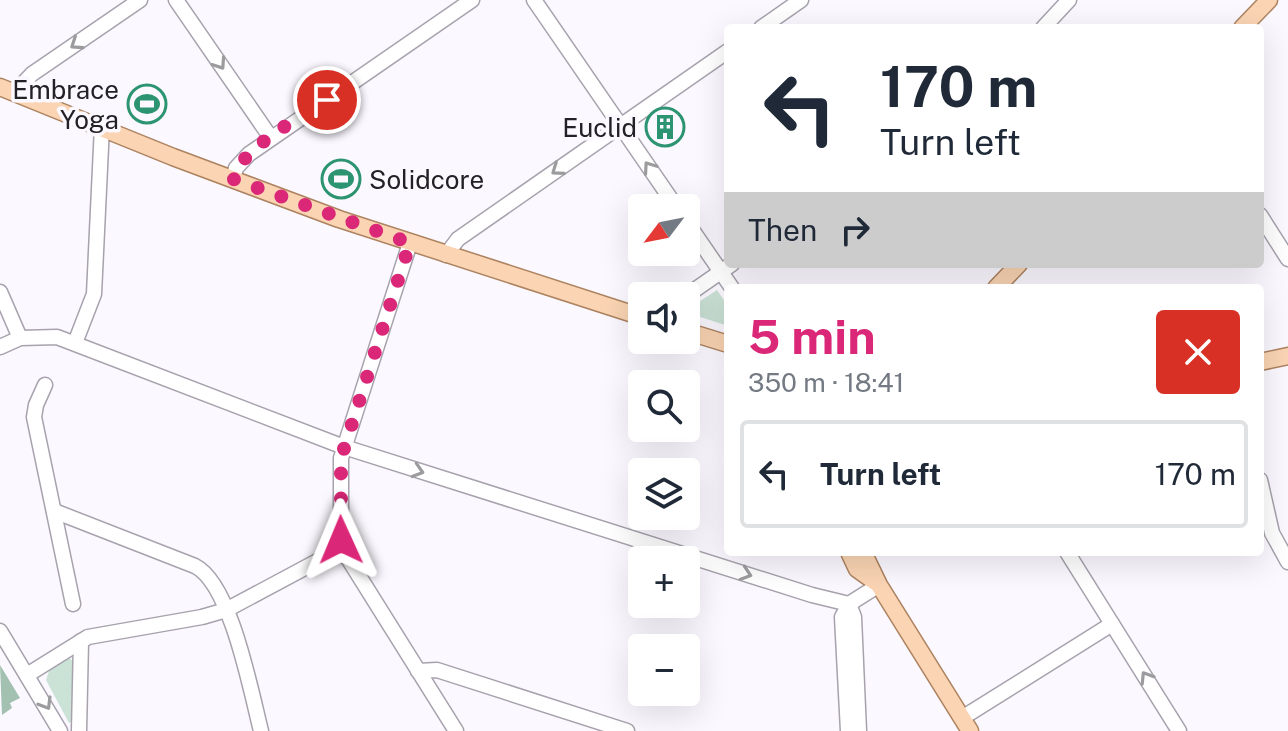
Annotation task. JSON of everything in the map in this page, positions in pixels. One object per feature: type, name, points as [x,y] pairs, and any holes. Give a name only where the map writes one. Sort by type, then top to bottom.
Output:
[{"type":"main road","points":[[1246,24],[1269,0]]},
{"type":"main road","points":[[7,89],[233,179],[410,243],[628,313]]},
{"type":"main road","points":[[1000,284],[1015,268]]},
{"type":"main road","points":[[700,335],[724,343]]},
{"type":"main road","points":[[1264,361],[1288,356]]},
{"type":"main road","points":[[851,556],[857,569],[879,585]]},
{"type":"main road","points":[[865,556],[879,585],[966,724]]},
{"type":"street","points":[[7,89],[140,0]]},
{"type":"street","points":[[176,0],[271,138]]},
{"type":"street","points":[[233,179],[236,168],[244,158],[472,0]]},
{"type":"street","points":[[534,0],[667,194]]},
{"type":"street","points":[[767,24],[801,0]]},
{"type":"street","points":[[1047,24],[1069,0]]},
{"type":"street","points":[[446,255],[458,239],[724,54]]},
{"type":"street","points":[[75,343],[94,294],[102,126]]},
{"type":"street","points":[[1264,221],[1288,259]]},
{"type":"street","points":[[700,237],[724,265]]},
{"type":"street","points":[[410,243],[344,447],[340,467],[342,548],[456,731]]},
{"type":"street","points":[[700,286],[727,268]]},
{"type":"street","points":[[0,292],[20,338]]},
{"type":"street","points":[[0,347],[20,338],[45,336],[75,343],[344,447],[849,604]]},
{"type":"street","points":[[45,385],[34,417],[73,604]]},
{"type":"street","points":[[1264,498],[1272,533],[1288,562]]},
{"type":"street","points":[[54,511],[203,570],[232,620],[261,731]]},
{"type":"street","points":[[27,675],[93,636],[226,610],[342,548]]},
{"type":"street","points":[[1070,556],[1179,731]]},
{"type":"street","points":[[848,731],[842,617],[849,604],[879,585]]},
{"type":"street","points":[[849,604],[854,617],[859,731]]},
{"type":"street","points":[[966,724],[1112,624]]},
{"type":"street","points":[[0,631],[60,731]]},
{"type":"street","points":[[79,731],[81,641]]},
{"type":"street","points":[[418,671],[437,670],[627,731]]},
{"type":"green space","points":[[717,290],[724,300],[724,325],[700,317],[700,301]]},
{"type":"green space","points":[[68,657],[74,662],[72,721],[69,723],[46,680],[50,668]]},
{"type":"green space","points":[[0,665],[20,698],[10,703],[12,708],[2,715]]},
{"type":"place","name":"Embrace Yoga","points":[[147,104]]},
{"type":"place","name":"Euclid","points":[[665,127]]},
{"type":"place","name":"Solidcore","points":[[341,179]]},
{"type":"route","points":[[327,100],[244,158],[236,168],[233,179],[410,243],[341,458],[341,540]]}]
